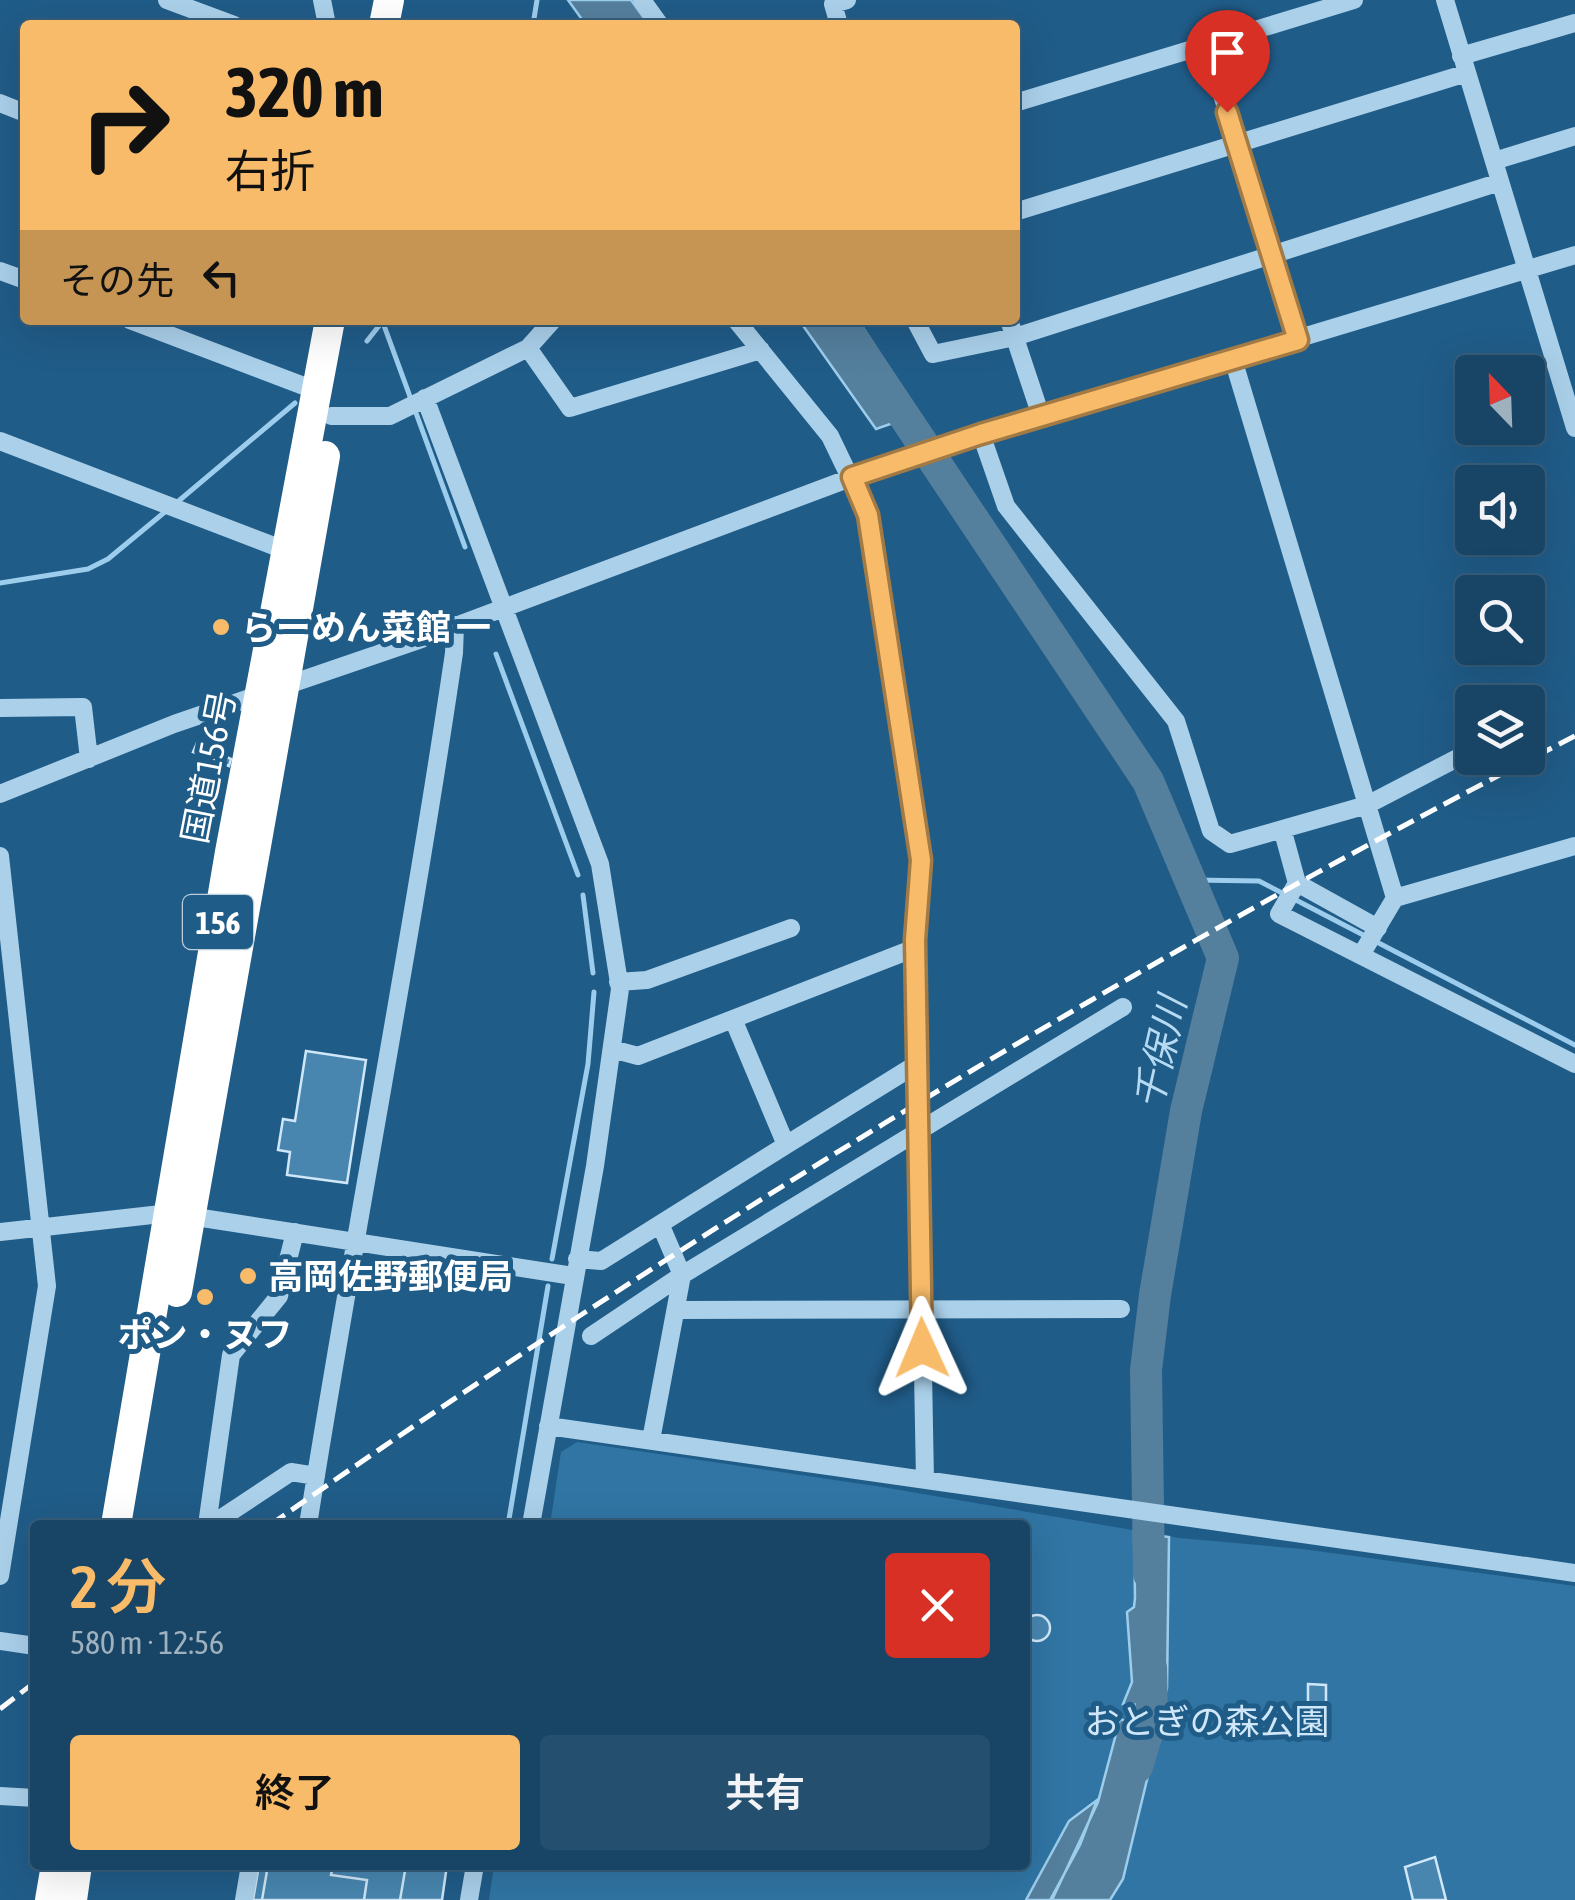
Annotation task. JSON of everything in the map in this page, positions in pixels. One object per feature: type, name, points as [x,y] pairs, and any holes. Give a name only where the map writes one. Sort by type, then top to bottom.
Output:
[{"type":"highway","name":"国道156号","points":[[271,691],[302,600],[330,325]]},
{"type":"highway","name":"国道156号","points":[[117,1520],[180,1214],[271,691],[287,551],[347,325]]},
{"type":"highway","name":"国道156号","points":[[138,1520],[180,1214]]},
{"type":"highway","points":[[50,1900],[55,1870]]},
{"type":"highway","points":[[72,1900],[76,1870]]},
{"type":"street","points":[[166,0],[196,12]]},
{"type":"street","points":[[838,20],[833,4],[846,0]]},
{"type":"street","points":[[1020,101],[1354,0]]},
{"type":"street","points":[[1445,0],[1575,428]]},
{"type":"street","points":[[1020,211],[1238,147],[1575,22]]},
{"type":"street","points":[[1206,43],[1298,340]]},
{"type":"street","points":[[1494,160],[1575,136]]},
{"type":"street","points":[[918,325],[932,354],[1500,182]]},
{"type":"street","points":[[0,794],[852,477],[981,434],[1575,255]]},
{"type":"street","points":[[142,325],[324,403],[390,416],[528,348],[548,325]]},
{"type":"street","points":[[740,325],[830,436],[868,515],[921,860],[915,948],[925,1480]]},
{"type":"street","points":[[1012,329],[1041,416]]},
{"type":"street","points":[[528,348],[570,408],[761,350]]},
{"type":"street","points":[[1232,359],[1394,898],[1360,955]]},
{"type":"street","points":[[425,398],[600,864],[618,982],[612,1049],[533,1520]]},
{"type":"street","points":[[981,434],[1006,506],[1176,721],[1211,831],[1230,844],[1283,832],[1367,806],[1455,759]]},
{"type":"street","points":[[0,441],[287,551]]},
{"type":"street","points":[[309,1520],[353,1242],[424,861],[454,653],[454,625]]},
{"type":"street","points":[[0,708],[83,706],[90,758]]},
{"type":"street","points":[[1283,832],[1297,884],[1279,914],[1575,1064]]},
{"type":"street","points":[[1394,898],[1575,846]]},
{"type":"street","points":[[0,856],[47,1286],[0,1576]]},
{"type":"street","points":[[1297,884],[1378,928]]},
{"type":"street","points":[[618,982],[647,980],[791,928]]},
{"type":"street","points":[[612,1049],[638,1056],[915,948]]},
{"type":"street","points":[[591,1336],[920,1128],[1124,1007]]},
{"type":"street","points":[[733,1019],[786,1145]]},
{"type":"street","points":[[0,1232],[180,1214],[353,1242],[575,1267],[602,1262],[920,1062]]},
{"type":"street","points":[[651,1440],[682,1275],[661,1226]]},
{"type":"street","points":[[210,1520],[231,1355],[279,1296],[295,1232]]},
{"type":"street","points":[[676,1310],[1122,1309]]},
{"type":"street","points":[[548,1426],[1575,1573]]},
{"type":"street","points":[[217,1520],[291,1472],[316,1476]]},
{"type":"street","points":[[0,1641],[30,1645]]},
{"type":"street","points":[[0,1796],[30,1798]]},
{"type":"street","points":[[244,1900],[249,1870]]},
{"type":"street","points":[[469,1900],[474,1870]]},
{"type":"green space","name":"おとぎの森公園","points":[[577,1442],[882,1487],[1179,1538],[1302,1549],[1575,1586],[1575,1900],[489,1900],[493,1870],[1030,1870],[1030,1520],[551,1520],[561,1452]]},
{"type":"shaded area","points":[[568,0],[631,0],[645,20],[582,20]]},
{"type":"shaded area","points":[[803,325],[861,325],[919,414],[876,429]]},
{"type":"shaded area","points":[[1134,1532],[1169,1537],[1167,1688],[1161,1712],[1146,1705],[1123,1704],[1132,1682],[1127,1612],[1134,1607],[1135,1598]]},
{"type":"shaded area","points":[[1120,1719],[1141,1727],[1160,1726],[1123,1879],[1110,1900],[1052,1900],[1098,1802]]},
{"type":"shaded area","points":[[1097,1800],[1080,1845],[1050,1900],[1026,1900],[1069,1821]]},
{"type":"building","points":[[197,743],[231,759],[229,766],[193,752]]},
{"type":"building","points":[[306,1051],[366,1060],[347,1183],[287,1175],[290,1152],[278,1150],[283,1119],[295,1121]]},
{"type":"building","points":[[1042,1616],[1049,1623],[1046,1637],[1037,1641],[1030,1638],[1030,1618]]},
{"type":"building","points":[[1308,1684],[1326,1685],[1326,1707],[1308,1706]]},
{"type":"building","points":[[1435,1857],[1446,1900],[1413,1900],[1405,1867]]},
{"type":"building","points":[[258,1870],[446,1870],[442,1900],[253,1900]]},
{"type":"building","points":[[267,1870],[332,1870],[331,1875],[367,1880],[364,1900],[262,1900]]},
{"type":"building","points":[[405,1870],[446,1870],[442,1900],[400,1900]]},
{"type":"waterway","points":[[534,20],[537,0]]},
{"type":"waterway","points":[[367,341],[380,325]]},
{"type":"waterway","points":[[384,325],[465,547]]},
{"type":"waterway","name":"千保川","points":[[843,325],[1148,781],[1223,958],[1186,1111],[1155,1295],[1146,1370],[1149,1574]]},
{"type":"waterway","points":[[175,504],[295,403]]},
{"type":"waterway","points":[[0,583],[88,569],[108,559],[166,511]]},
{"type":"waterway","points":[[496,654],[578,875]]},
{"type":"waterway","points":[[1193,880],[1259,881],[1284,894]]},
{"type":"waterway","points":[[583,895],[593,973]]},
{"type":"waterway","points":[[1294,899],[1575,1045]]},
{"type":"waterway","points":[[552,1259],[588,1064],[594,992]]},
{"type":"waterway","points":[[509,1520],[548,1286]]},
{"type":"waterway","name":"千保川","points":[[1137,1767],[1152,1717],[1151,1668]]},
{"type":"railway","points":[[277,1520],[586,1312],[909,1108],[1239,916],[1575,736]]},
{"type":"railway","points":[[0,1709],[30,1686]]},
{"type":"place","name":"らーめん菜館 一","points":[[221,627]]},
{"type":"place","name":"高岡佐野郵便局","points":[[248,1276]]},
{"type":"place","name":"ポン・ヌフ","points":[[205,1297]]},
{"type":"route","points":[[922,1348],[915,940],[921,860],[868,515],[852,477],[981,434],[1298,340],[1227,112]]}]
